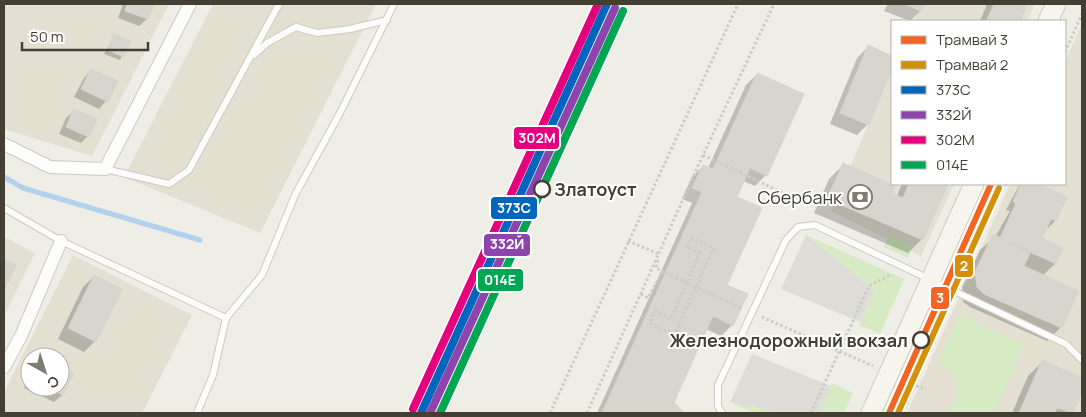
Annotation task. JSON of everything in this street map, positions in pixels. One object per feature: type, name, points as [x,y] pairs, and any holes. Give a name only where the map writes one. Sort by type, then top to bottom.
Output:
[{"type":"main road","points":[[1048,20],[1056,4]]},
{"type":"main road","points":[[871,413],[974,185]]},
{"type":"street","points":[[4,144],[50,167],[105,169],[190,4]]},
{"type":"street","points":[[4,367],[20,336],[61,241]]},
{"type":"lane","points":[[105,169],[131,177],[168,184],[189,170],[279,4]]},
{"type":"lane","points":[[197,413],[213,375],[226,318],[262,275],[296,194],[394,4]]},
{"type":"lane","points":[[250,59],[267,43],[296,27],[317,33],[350,29],[387,20]]},
{"type":"lane","points":[[4,208],[61,241],[226,318]]},
{"type":"lane","points":[[722,413],[718,406],[718,385],[786,240],[798,227],[816,225],[931,278],[1066,344],[1082,360]]},
{"type":"path","points":[[550,413],[738,4]]},
{"type":"path","points":[[587,413],[703,155],[774,4]]},
{"type":"path","points":[[1066,50],[1082,14]]},
{"type":"path","points":[[703,155],[783,193]]},
{"type":"path","points":[[691,238],[714,248],[696,288],[674,335],[650,323],[655,311],[672,319],[700,253],[687,247],[691,238]]},
{"type":"path","points":[[628,241],[659,254]]},
{"type":"path","points":[[659,254],[656,268],[696,288],[874,366]]},
{"type":"path","points":[[811,413],[869,286],[905,266]]},
{"type":"path","points":[[641,294],[648,298],[663,271]]},
{"type":"path","points":[[916,386],[926,389]]},
{"type":"shaded area","points":[[4,4],[169,4],[92,156],[4,129]]},
{"type":"shaded area","points":[[213,4],[376,4],[260,233],[124,177]]},
{"type":"shaded area","points":[[921,4],[1035,4],[1027,20],[913,20]]},
{"type":"shaded area","points":[[1082,24],[1082,413],[907,413],[1010,185],[1066,185],[1066,60]]},
{"type":"shaded area","points":[[891,72],[891,185],[954,185],[921,256],[831,211]]},
{"type":"shaded area","points":[[806,235],[874,290],[860,322],[781,289]]},
{"type":"shaded area","points":[[4,237],[35,253],[4,316]]},
{"type":"shaded area","points":[[73,255],[192,315],[142,413],[4,413],[4,392],[20,360],[20,397],[70,397],[70,347],[27,347]]},
{"type":"shaded area","points":[[752,354],[831,386],[819,413],[781,413],[730,402]]},
{"type":"green space","points":[[890,234],[914,246],[908,258],[884,247]]},
{"type":"green space","points":[[806,235],[904,279],[880,334],[859,325],[874,290]]},
{"type":"green space","points":[[959,315],[1024,345],[994,413],[948,413],[957,398],[958,384],[952,372],[939,361]]},
{"type":"green space","points":[[832,383],[853,393],[844,413],[819,413]]},
{"type":"green space","points":[[730,402],[781,413],[753,413]]},
{"type":"building","points":[[127,4],[154,4],[148,19],[125,11]]},
{"type":"building","points":[[904,4],[925,4],[921,11]]},
{"type":"building","points":[[994,4],[1027,4],[1020,20],[986,20]]},
{"type":"building","points":[[114,34],[131,42],[124,57],[107,50]]},
{"type":"building","points":[[868,45],[891,56],[891,70],[869,125],[840,113]]},
{"type":"building","points":[[91,69],[118,81],[108,102],[81,89]]},
{"type":"building","points":[[757,73],[804,94],[767,176],[750,168],[737,197],[762,208],[727,285],[748,294],[733,326],[713,316],[674,402],[684,413],[602,413],[702,192],[692,188],[703,165],[713,169]]},
{"type":"building","points":[[73,109],[97,119],[89,137],[66,127]]},
{"type":"building","points":[[543,162],[551,165],[541,187],[534,184]]},
{"type":"building","points":[[843,163],[895,186],[892,193],[903,198],[909,185],[948,185],[923,240],[827,199]]},
{"type":"building","points":[[1021,185],[1040,185],[1067,197],[1056,221],[1013,202]]},
{"type":"building","points":[[1016,203],[1051,219],[1042,238],[1063,248],[1056,264],[1000,238]]},
{"type":"building","points":[[518,218],[526,222],[514,248],[506,244]]},
{"type":"building","points":[[993,234],[1030,253],[1024,266],[1078,291],[1062,328],[984,294],[977,287],[975,272]]},
{"type":"building","points":[[4,259],[16,265],[4,290]]},
{"type":"building","points":[[94,275],[122,289],[96,342],[68,328]]},
{"type":"building","points":[[1042,360],[1082,378],[1082,391],[1073,413],[1057,408],[1055,413],[1019,413]]},
{"type":"building","points":[[70,371],[74,373],[70,381]]},
{"type":"waterway","points":[[4,177],[23,188],[200,240]]},
{"type":"tram line","name":"3","points":[[889,413],[991,185]]},
{"type":"tram line","name":"2","points":[[898,413],[999,188]]},
{"type":"transit line","name":"302М","points":[[413,409],[598,4]]},
{"type":"transit line","name":"373C","points":[[421,413],[607,4]]},
{"type":"transit line","name":"332Й","points":[[430,413],[615,8]]},
{"type":"transit line","name":"014Е","points":[[440,413],[623,11]]},
{"type":"place","name":"Златоуст","points":[[542,189]]},
{"type":"place","name":"Сбербанк","points":[[860,197]]},
{"type":"place","name":"Железнодорожный вокзал","points":[[921,340]]}]
